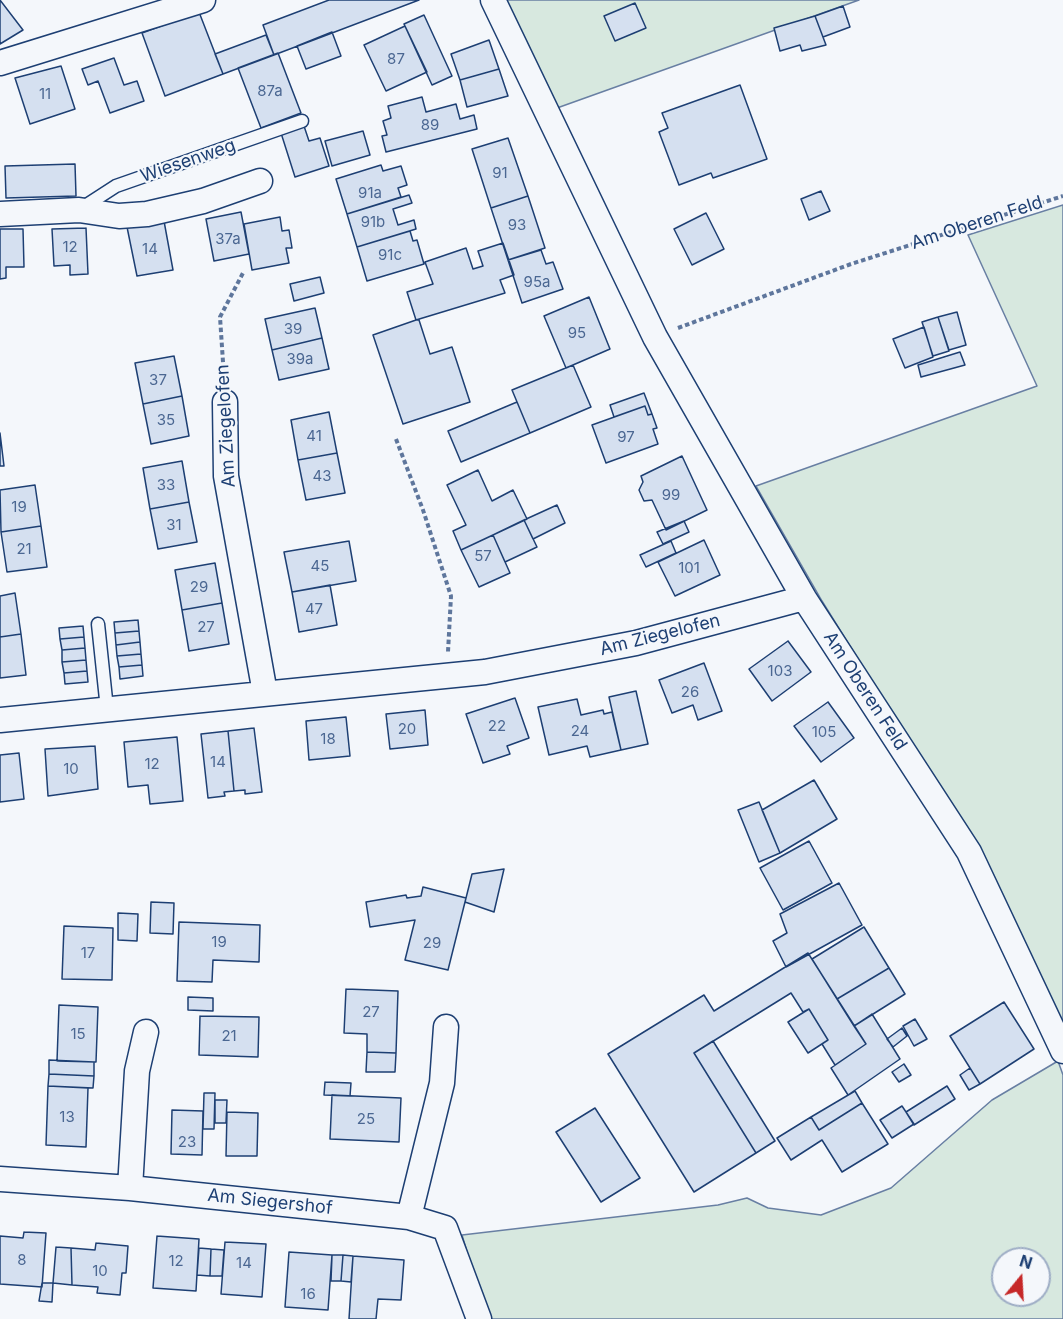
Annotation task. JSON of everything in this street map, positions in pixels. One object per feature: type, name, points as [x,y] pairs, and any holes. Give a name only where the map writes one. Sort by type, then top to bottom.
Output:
[{"type":"street","points":[[0,63],[203,0]]},
{"type":"street","name":"Am Oberen Feld","points":[[493,0],[655,337],[804,598],[969,852],[1063,1051]]},
{"type":"street","name":"Wiesenweg","points":[[0,214],[79,210],[118,216],[147,214],[203,201],[260,181]]},
{"type":"street","name":"Am Ziegelofen","points":[[225,402],[226,476],[266,693]]},
{"type":"street","name":"Am Ziegelofen","points":[[0,720],[485,672],[636,643],[804,598]]},
{"type":"street","points":[[409,1217],[442,1083],[446,1027]]},
{"type":"street","points":[[130,1188],[137,1071],[146,1032]]},
{"type":"street","name":"Am Siegershof","points":[[0,1179],[130,1188],[409,1217],[445,1228],[479,1319]]},
{"type":"lane","name":"Wiesenweg","points":[[79,210],[116,186],[302,121]]},
{"type":"lane","points":[[98,624],[106,709]]},
{"type":"path","name":"Am Oberen Feld","points":[[655,337],[851,264],[1063,196]]},
{"type":"path","name":"Am Ziegelofen","points":[[225,402],[220,317],[244,271]]},
{"type":"path","points":[[396,439],[423,510],[451,596],[448,654],[442,676]]},
{"type":"shaded area","points":[[504,0],[859,0],[557,108]]},
{"type":"shaded area","points":[[1063,205],[1063,1025],[975,848],[822,601],[756,486],[1037,386],[968,235]]},
{"type":"shaded area","points":[[1058,1061],[1063,1075],[1063,1319],[487,1319],[462,1235],[718,1205],[747,1198],[768,1208],[821,1215],[891,1188],[992,1100]]},
{"type":"building","points":[[0,0],[23,30],[0,44]]},
{"type":"building","points":[[329,0],[419,0],[274,55],[263,25]]},
{"type":"building","points":[[635,3],[646,28],[615,41],[604,16]]},
{"type":"building","points":[[843,6],[850,27],[823,37],[815,16]]},
{"type":"building","points":[[199,12],[223,74],[165,96],[142,33]]},
{"type":"building","points":[[424,15],[452,76],[432,85],[404,24]]},
{"type":"building","points":[[815,16],[826,45],[802,51],[800,45],[780,51],[774,28]]},
{"type":"building","points":[[405,26],[427,72],[386,91],[364,45]]},
{"type":"building","points":[[332,32],[341,56],[306,69],[297,46]]},
{"type":"building","points":[[266,35],[274,55],[223,74],[215,54]]},
{"type":"building","points":[[489,40],[499,69],[460,80],[451,54]]},
{"type":"building","points":[[278,53],[301,113],[261,128],[238,68]]},
{"type":"building","points":[[114,58],[124,85],[137,81],[144,101],[110,113],[98,81],[88,85],[82,69]]},
{"type":"building","points":[[61,66],[75,109],[30,124],[15,78]]},
{"type":"building","points":[[499,69],[508,96],[467,107],[460,80]]},
{"type":"building","points":[[740,85],[767,159],[713,178],[711,173],[679,185],[659,132],[668,128],[662,113]]},
{"type":"building","points":[[422,97],[426,112],[456,104],[460,119],[474,115],[477,129],[386,152],[382,136],[387,135],[383,121],[391,118],[388,106]]},
{"type":"building","points":[[304,126],[309,141],[320,138],[329,166],[295,177],[281,133]]},
{"type":"building","points":[[363,131],[370,155],[332,166],[325,141]]},
{"type":"building","points":[[508,138],[528,196],[491,208],[472,149]]},
{"type":"building","points":[[75,164],[76,196],[6,198],[5,166]]},
{"type":"building","points":[[381,165],[383,171],[401,166],[407,185],[398,188],[401,197],[347,214],[336,179]]},
{"type":"building","points":[[821,191],[830,211],[809,220],[801,199]]},
{"type":"building","points":[[409,195],[412,203],[393,209],[398,225],[414,220],[416,229],[357,247],[347,214]]},
{"type":"building","points":[[528,196],[545,248],[508,260],[491,208]]},
{"type":"building","points":[[241,212],[249,254],[214,261],[206,219]]},
{"type":"building","points":[[706,213],[724,249],[692,265],[674,229]]},
{"type":"building","points":[[280,217],[282,231],[289,230],[292,248],[286,248],[289,263],[252,270],[244,224]]},
{"type":"building","points":[[164,221],[173,270],[137,276],[127,227]]},
{"type":"building","points":[[86,228],[88,274],[70,275],[70,265],[54,266],[52,229]]},
{"type":"building","points":[[0,229],[23,229],[24,267],[6,267],[6,278],[0,279]]},
{"type":"building","points":[[410,231],[413,241],[417,240],[424,264],[367,281],[357,247]]},
{"type":"building","points":[[503,243],[514,275],[500,280],[505,293],[416,320],[407,292],[433,284],[425,262],[466,248],[473,269],[483,266],[478,251]]},
{"type":"building","points":[[541,250],[546,264],[553,262],[563,289],[522,303],[508,260]]},
{"type":"building","points":[[320,277],[324,293],[294,301],[290,284]]},
{"type":"building","points":[[589,297],[610,349],[566,368],[544,316]]},
{"type":"building","points":[[315,308],[322,338],[272,350],[265,319]]},
{"type":"building","points":[[957,312],[966,345],[949,350],[938,317]]},
{"type":"building","points":[[938,317],[949,351],[933,356],[922,322]]},
{"type":"building","points":[[419,320],[430,354],[452,347],[470,402],[403,424],[373,335]]},
{"type":"building","points":[[924,327],[933,357],[905,368],[893,339]]},
{"type":"building","points":[[322,338],[329,369],[279,380],[272,350]]},
{"type":"building","points":[[960,352],[965,365],[921,377],[918,365]]},
{"type":"building","points":[[174,356],[182,396],[143,404],[135,363]]},
{"type":"building","points":[[573,365],[591,407],[530,433],[512,390]]},
{"type":"building","points":[[644,393],[652,414],[648,415],[645,406],[614,417],[610,405]]},
{"type":"building","points":[[182,396],[189,436],[151,444],[143,404]]},
{"type":"building","points":[[517,402],[530,433],[461,462],[448,431]]},
{"type":"building","points":[[645,406],[648,415],[652,414],[657,428],[653,429],[658,444],[606,463],[592,425]]},
{"type":"building","points":[[329,412],[337,453],[298,460],[291,420]]},
{"type":"building","points":[[0,433],[4,466],[0,466]]},
{"type":"building","points":[[337,453],[345,493],[306,500],[298,460]]},
{"type":"building","points":[[682,456],[707,510],[666,530],[652,500],[644,501],[639,490],[643,482],[641,476]]},
{"type":"building","points":[[182,461],[189,502],[150,509],[143,468]]},
{"type":"building","points":[[478,470],[492,501],[513,490],[527,519],[461,550],[453,531],[466,525],[447,485]]},
{"type":"building","points":[[35,485],[41,526],[1,532],[0,490]]},
{"type":"building","points":[[189,502],[197,542],[158,549],[150,509]]},
{"type":"building","points":[[557,505],[565,523],[533,539],[524,520]]},
{"type":"building","points":[[524,520],[537,547],[505,562],[493,535]]},
{"type":"building","points":[[684,521],[689,532],[663,544],[657,532]]},
{"type":"building","points":[[41,526],[47,567],[7,572],[1,532]]},
{"type":"building","points":[[493,535],[510,573],[479,587],[461,550]]},
{"type":"building","points":[[704,540],[720,575],[675,596],[658,562]]},
{"type":"building","points":[[349,541],[356,581],[292,592],[284,552]]},
{"type":"building","points":[[671,541],[676,553],[646,567],[640,555]]},
{"type":"building","points":[[215,563],[222,603],[182,610],[175,570]]},
{"type":"building","points":[[330,585],[337,625],[299,632],[292,592]]},
{"type":"building","points":[[15,593],[21,634],[0,637],[0,596]]},
{"type":"building","points":[[222,603],[229,644],[189,651],[182,610]]},
{"type":"building","points":[[138,620],[139,631],[115,633],[114,622]]},
{"type":"building","points":[[83,626],[84,637],[60,639],[59,628]]},
{"type":"building","points":[[139,631],[140,642],[116,645],[115,633]]},
{"type":"building","points":[[21,634],[26,675],[0,678],[0,637]]},
{"type":"building","points":[[84,637],[85,648],[62,650],[60,639]]},
{"type":"building","points":[[788,641],[811,672],[772,701],[749,669]]},
{"type":"building","points":[[140,642],[141,654],[117,656],[116,645]]},
{"type":"building","points":[[85,648],[86,660],[62,662],[62,650]]},
{"type":"building","points":[[141,654],[142,665],[119,667],[117,656]]},
{"type":"building","points":[[86,660],[87,671],[64,673],[62,662]]},
{"type":"building","points":[[704,663],[722,711],[698,720],[693,705],[672,713],[659,680]]},
{"type":"building","points":[[142,665],[143,676],[120,679],[119,667]]},
{"type":"building","points":[[87,671],[88,682],[65,684],[64,673]]},
{"type":"building","points":[[636,691],[648,744],[621,750],[609,697]]},
{"type":"building","points":[[515,698],[529,738],[507,746],[510,754],[483,763],[466,714]]},
{"type":"building","points":[[577,699],[581,715],[603,710],[604,714],[612,712],[621,750],[590,757],[587,746],[549,755],[538,707]]},
{"type":"building","points":[[828,702],[854,738],[821,762],[794,726]]},
{"type":"building","points":[[425,710],[428,745],[390,749],[386,714]]},
{"type":"building","points":[[346,717],[350,756],[309,760],[306,721]]},
{"type":"building","points":[[254,728],[262,792],[245,794],[245,790],[234,791],[228,731]]},
{"type":"building","points":[[228,731],[234,791],[224,792],[225,796],[208,798],[201,734]]},
{"type":"building","points":[[177,737],[183,801],[150,804],[148,785],[128,787],[124,742]]},
{"type":"building","points":[[95,746],[98,789],[48,796],[45,749]]},
{"type":"building","points":[[19,753],[24,799],[0,802],[0,755]]},
{"type":"building","points":[[814,780],[837,819],[780,853],[762,810]]},
{"type":"building","points":[[759,802],[780,853],[759,862],[738,810]]},
{"type":"building","points":[[809,841],[832,883],[783,910],[760,868]]},
{"type":"building","points":[[504,869],[494,912],[465,902],[472,874]]},
{"type":"building","points":[[839,883],[862,925],[786,967],[773,941],[787,933],[780,914]]},
{"type":"building","points":[[423,887],[466,898],[448,970],[405,960],[415,920],[370,927],[366,902],[406,895],[407,898],[421,896]]},
{"type":"building","points":[[151,902],[174,903],[173,934],[150,933]]},
{"type":"building","points":[[118,913],[138,914],[137,941],[118,940]]},
{"type":"building","points":[[179,922],[260,925],[259,962],[213,960],[212,982],[177,981]]},
{"type":"building","points":[[64,926],[113,928],[112,980],[62,979]]},
{"type":"building","points":[[864,927],[889,968],[837,999],[812,959]]},
{"type":"building","points":[[808,953],[866,1044],[835,1065],[822,1044],[828,1040],[809,1009],[803,1012],[791,993],[694,1053],[756,1153],[694,1192],[608,1054],[704,995],[714,1011]]},
{"type":"building","points":[[889,968],[905,994],[854,1026],[837,999]]},
{"type":"building","points":[[346,989],[398,991],[396,1053],[367,1052],[367,1034],[344,1033]]},
{"type":"building","points":[[188,997],[213,998],[213,1011],[188,1010]]},
{"type":"building","points":[[1004,1002],[1034,1049],[980,1084],[950,1036]]},
{"type":"building","points":[[59,1005],[98,1007],[96,1062],[57,1061]]},
{"type":"building","points":[[809,1009],[828,1040],[808,1053],[788,1022]]},
{"type":"building","points":[[872,1014],[900,1059],[848,1095],[831,1068],[866,1044],[854,1026]]},
{"type":"building","points":[[200,1016],[259,1017],[258,1057],[199,1055]]},
{"type":"building","points":[[915,1019],[927,1039],[914,1046],[903,1026]]},
{"type":"building","points":[[902,1028],[907,1036],[893,1047],[887,1039]]},
{"type":"building","points":[[713,1041],[775,1141],[756,1153],[694,1053]]},
{"type":"building","points":[[367,1052],[396,1053],[395,1072],[366,1072]]},
{"type":"building","points":[[49,1060],[94,1062],[94,1076],[49,1074]]},
{"type":"building","points":[[904,1064],[911,1075],[899,1082],[892,1072]]},
{"type":"building","points":[[970,1068],[980,1084],[969,1090],[960,1075]]},
{"type":"building","points":[[49,1074],[94,1076],[93,1088],[48,1086]]},
{"type":"building","points":[[325,1082],[351,1083],[350,1096],[324,1095]]},
{"type":"building","points":[[48,1086],[88,1088],[86,1147],[46,1145]]},
{"type":"building","points":[[947,1086],[955,1099],[914,1125],[906,1112]]},
{"type":"building","points":[[855,1091],[862,1103],[819,1130],[811,1117]]},
{"type":"building","points":[[204,1093],[215,1093],[214,1129],[203,1129]]},
{"type":"building","points":[[332,1095],[401,1098],[399,1142],[330,1139]]},
{"type":"building","points":[[215,1100],[227,1100],[226,1123],[215,1123]]},
{"type":"building","points":[[862,1103],[888,1144],[842,1172],[822,1140],[791,1160],[777,1138],[811,1117],[819,1130]]},
{"type":"building","points":[[902,1106],[914,1124],[892,1138],[880,1120]]},
{"type":"building","points":[[595,1108],[640,1178],[601,1202],[556,1132]]},
{"type":"building","points":[[172,1110],[203,1111],[202,1155],[171,1154]]},
{"type":"building","points":[[227,1112],[258,1113],[257,1156],[226,1156]]},
{"type":"building","points":[[24,1232],[46,1233],[42,1287],[0,1284],[0,1236],[23,1238]]},
{"type":"building","points":[[157,1236],[199,1239],[196,1291],[153,1288]]},
{"type":"building","points":[[225,1242],[266,1244],[262,1297],[221,1294]]},
{"type":"building","points":[[96,1243],[128,1246],[126,1273],[122,1273],[120,1295],[97,1293],[98,1287],[72,1285],[71,1248],[95,1250]]},
{"type":"building","points":[[56,1247],[71,1248],[72,1285],[53,1283]]},
{"type":"building","points":[[199,1248],[211,1249],[210,1276],[197,1275]]},
{"type":"building","points":[[211,1249],[224,1250],[222,1276],[210,1276]]},
{"type":"building","points":[[289,1252],[332,1255],[328,1310],[285,1307]]},
{"type":"building","points":[[332,1255],[343,1255],[341,1281],[331,1281]]},
{"type":"building","points":[[343,1255],[353,1256],[351,1282],[341,1281]]},
{"type":"building","points":[[353,1256],[404,1260],[401,1300],[378,1299],[376,1319],[349,1319]]},
{"type":"building","points":[[42,1283],[53,1283],[52,1302],[39,1301]]}]
